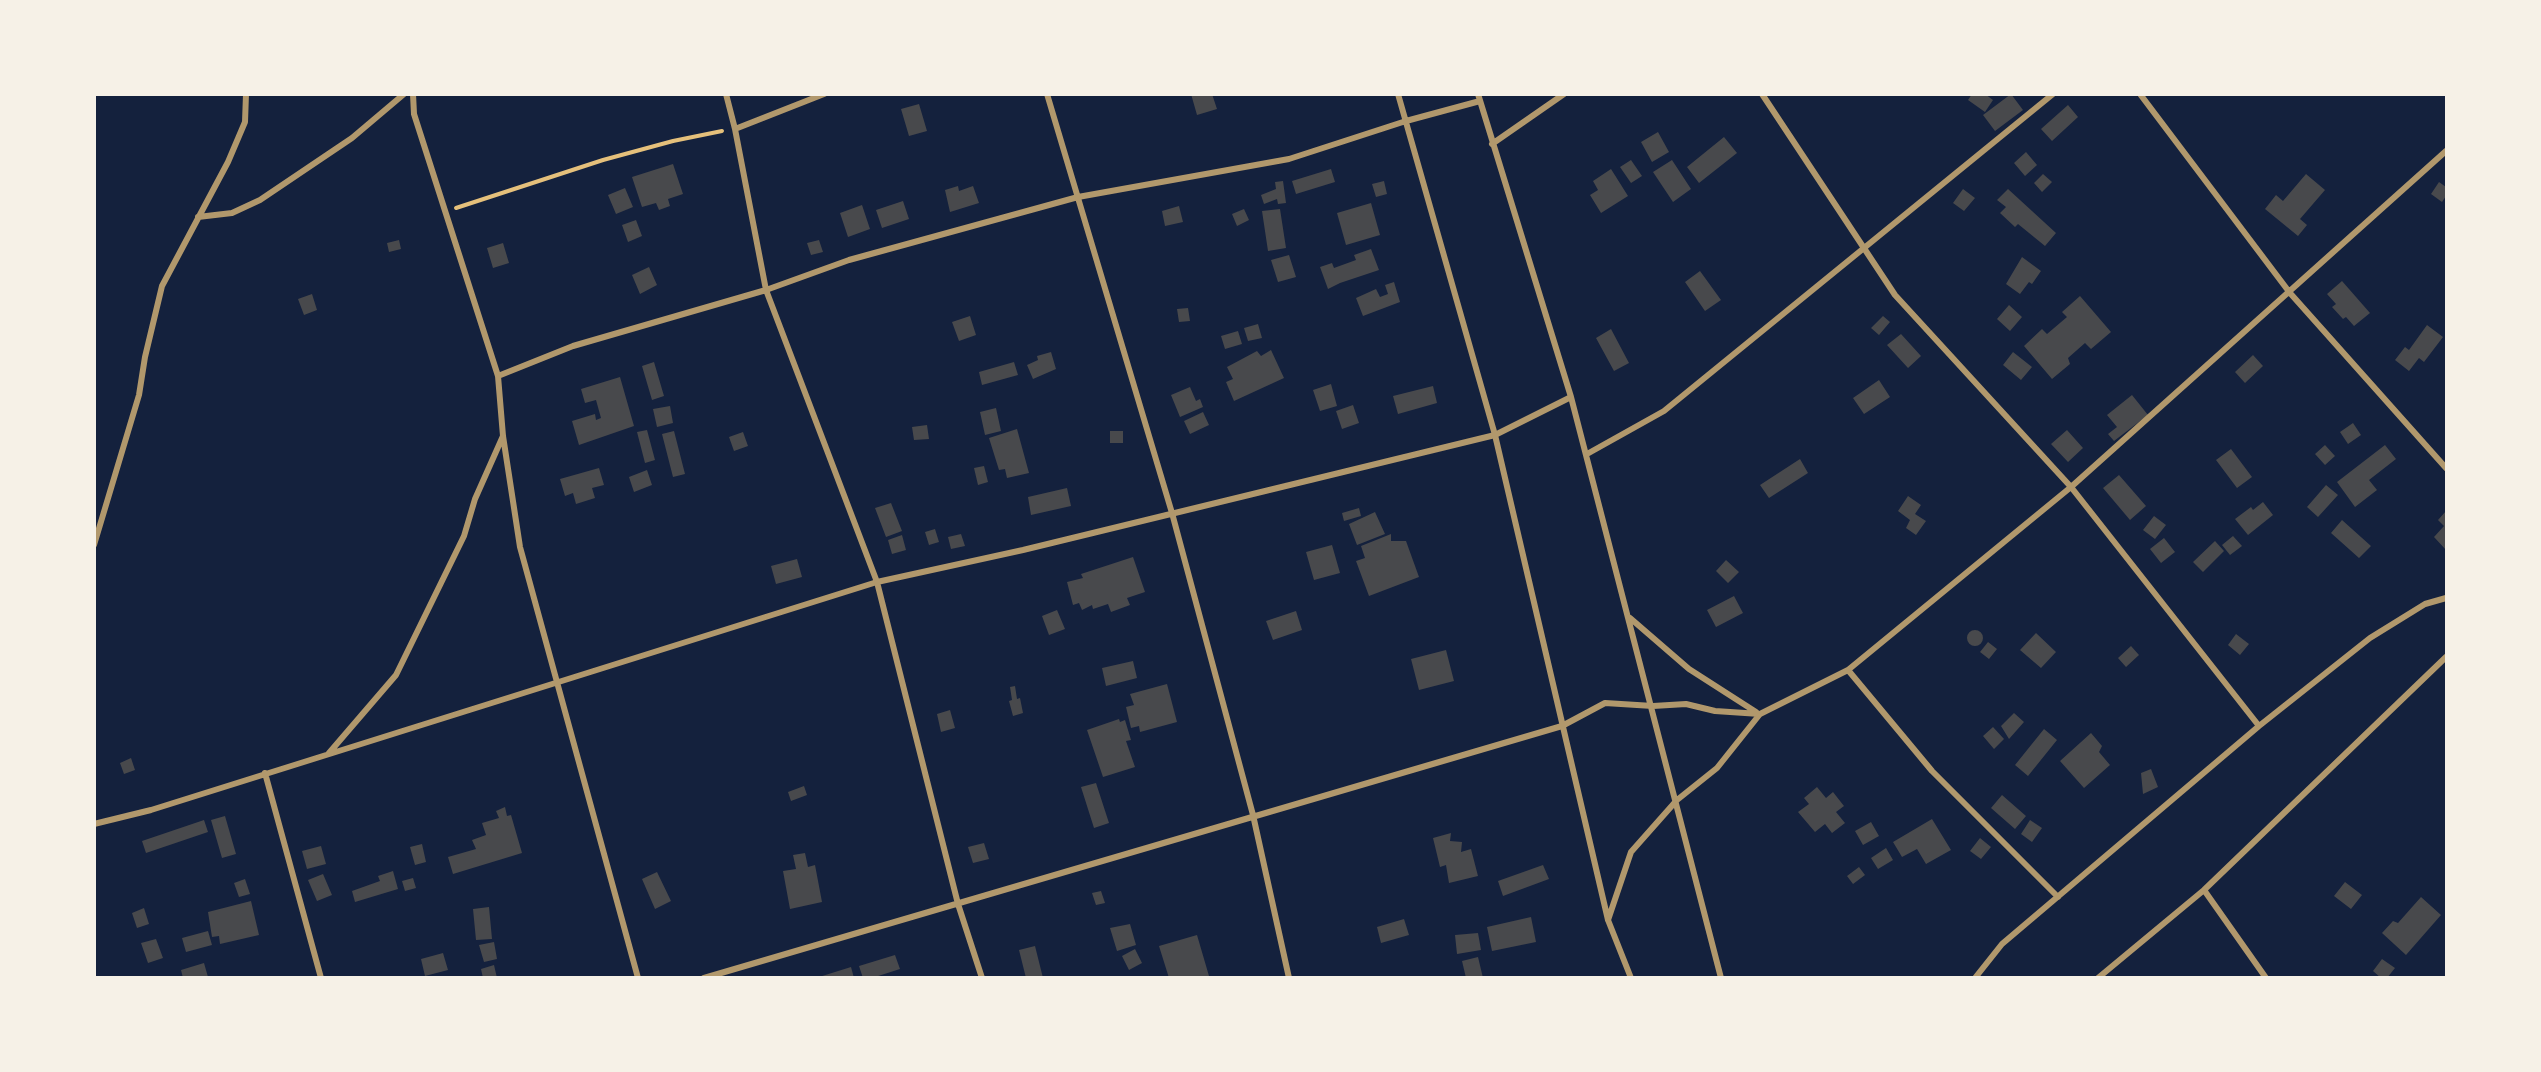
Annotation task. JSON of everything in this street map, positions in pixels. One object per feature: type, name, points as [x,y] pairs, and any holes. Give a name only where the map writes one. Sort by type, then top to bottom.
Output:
[{"type":"street","points":[[94,545],[139,395],[145,357],[162,286],[228,162],[245,122],[246,94]]},
{"type":"street","points":[[198,218],[232,213],[260,200],[352,138],[404,94]]},
{"type":"street","points":[[413,94],[414,114],[498,375],[503,436],[520,547],[638,978]]},
{"type":"street","points":[[726,94],[735,129],[766,290],[878,582],[958,904],[982,978]]},
{"type":"street","points":[[735,129],[824,94]]},
{"type":"street","points":[[1047,94],[1172,513],[1253,815],[1289,978]]},
{"type":"street","points":[[1398,94],[1495,435],[1608,920],[1631,978]]},
{"type":"street","points":[[1492,144],[1564,94]]},
{"type":"street","points":[[1762,94],[1896,295],[2071,487],[2259,726]]},
{"type":"street","points":[[1587,454],[1664,411],[1865,250],[2053,94]]},
{"type":"street","points":[[2140,94],[2289,292],[2446,468]]},
{"type":"street","points":[[498,375],[573,346],[766,290],[849,260],[1078,197],[1289,159],[1479,98],[1587,454],[1722,978]]},
{"type":"street","points":[[1608,920],[1631,852],[1677,800],[1717,768],[1760,714],[1848,670],[2071,487],[2446,151]]},
{"type":"street","points":[[94,824],[151,810],[556,681],[878,582],[1023,550],[1495,435],[1571,397]]},
{"type":"street","points":[[329,753],[396,675],[459,547],[475,499],[503,436]]},
{"type":"street","points":[[1975,978],[2002,944],[2259,726],[2370,638],[2425,604],[2446,598]]},
{"type":"street","points":[[1629,617],[1689,669],[1760,714]]},
{"type":"street","points":[[2098,978],[2204,890],[2446,657]]},
{"type":"street","points":[[1848,670],[1932,771],[2058,897]]},
{"type":"street","points":[[704,978],[1562,726],[1605,703],[1653,706],[1686,704],[1715,711],[1760,714]]},
{"type":"street","points":[[265,773],[321,978]]},
{"type":"street","points":[[2204,890],[2266,978]]},
{"type":"path","points":[[445,212],[603,160],[673,141],[735,129]]},
{"type":"building","points":[[1191,94],[1212,94],[1217,109],[1197,115]]},
{"type":"building","points":[[1972,94],[1985,94],[1993,100],[1985,112],[1968,100]]},
{"type":"building","points":[[2011,94],[2023,110],[1995,131],[1983,115]]},
{"type":"building","points":[[919,104],[927,131],[909,136],[901,109]]},
{"type":"building","points":[[2068,105],[2078,117],[2052,141],[2041,129]]},
{"type":"building","points":[[1658,132],[1669,152],[1652,162],[1641,142]]},
{"type":"building","points":[[1724,137],[1737,153],[1699,183],[1687,167]]},
{"type":"building","points":[[2026,152],[2037,165],[2025,176],[2014,163]]},
{"type":"building","points":[[1631,160],[1642,176],[1631,183],[1620,167]]},
{"type":"building","points":[[1672,160],[1691,189],[1673,202],[1653,172]]},
{"type":"building","points":[[673,164],[683,194],[668,199],[670,206],[659,210],[656,203],[642,207],[632,177]]},
{"type":"building","points":[[1331,169],[1335,182],[1296,194],[1292,181]]},
{"type":"building","points":[[1611,169],[1628,196],[1601,213],[1590,195],[1598,190],[1593,181]]},
{"type":"building","points":[[2043,174],[2052,182],[2042,192],[2034,183]]},
{"type":"building","points":[[2306,174],[2325,190],[2300,219],[2307,225],[2298,236],[2265,209],[2276,195],[2283,201]]},
{"type":"building","points":[[1283,181],[1286,203],[1278,204],[1277,199],[1264,204],[1261,195],[1276,189],[1275,182]]},
{"type":"building","points":[[1384,181],[1387,194],[1376,197],[1372,184]]},
{"type":"building","points":[[2439,182],[2446,187],[2446,196],[2442,202],[2431,194]]},
{"type":"building","points":[[958,186],[959,191],[973,186],[979,203],[950,212],[945,190]]},
{"type":"building","points":[[625,188],[633,207],[616,214],[608,195]]},
{"type":"building","points":[[1963,189],[1975,198],[1964,211],[1953,203]]},
{"type":"building","points":[[2008,189],[2056,233],[2045,246],[2018,224],[2015,227],[2000,213],[2006,207],[1997,200]]},
{"type":"building","points":[[903,201],[909,219],[882,228],[876,210]]},
{"type":"building","points":[[1371,203],[1380,235],[1346,245],[1337,213]]},
{"type":"building","points":[[862,205],[870,229],[848,237],[840,213]]},
{"type":"building","points":[[1179,206],[1183,222],[1165,226],[1162,211]]},
{"type":"building","points":[[1244,209],[1249,220],[1237,226],[1232,214]]},
{"type":"building","points":[[1280,209],[1286,248],[1268,251],[1262,211]]},
{"type":"building","points":[[636,220],[642,236],[628,242],[622,225]]},
{"type":"building","points":[[399,240],[401,249],[389,252],[387,243]]},
{"type":"building","points":[[819,240],[823,252],[811,255],[807,243]]},
{"type":"building","points":[[503,243],[509,263],[493,268],[487,248]]},
{"type":"building","points":[[1371,249],[1379,270],[1328,289],[1320,267],[1332,263],[1334,268],[1356,260],[1354,255]]},
{"type":"building","points":[[1289,255],[1296,277],[1278,282],[1271,260]]},
{"type":"building","points":[[2022,257],[2041,271],[2032,284],[2029,282],[2020,294],[2006,284]]},
{"type":"building","points":[[649,267],[657,285],[640,294],[632,275]]},
{"type":"building","points":[[1700,271],[1721,300],[1705,311],[1685,282]]},
{"type":"building","points":[[2342,281],[2370,313],[2354,326],[2346,317],[2343,319],[2332,307],[2336,304],[2327,294]]},
{"type":"building","points":[[1394,282],[1400,302],[1363,316],[1356,298],[1376,289],[1380,297],[1388,294],[1385,285]]},
{"type":"building","points":[[312,294],[317,310],[304,315],[298,299]]},
{"type":"building","points":[[2080,296],[2111,332],[2091,349],[2085,343],[2068,358],[2070,364],[2052,379],[2024,346],[2042,329],[2047,334],[2067,317],[2062,312]]},
{"type":"building","points":[[2009,305],[2022,317],[2010,331],[1997,319]]},
{"type":"building","points":[[1188,308],[1190,321],[1179,322],[1177,309]]},
{"type":"building","points":[[970,316],[976,335],[959,341],[952,322]]},
{"type":"building","points":[[1883,316],[1890,322],[1879,335],[1871,328]]},
{"type":"building","points":[[1258,324],[1262,338],[1248,341],[1244,328]]},
{"type":"building","points":[[2427,325],[2443,337],[2424,362],[2419,358],[2409,371],[2395,360],[2405,347],[2409,350]]},
{"type":"building","points":[[1611,329],[1629,363],[1614,371],[1596,338]]},
{"type":"building","points":[[1238,331],[1242,344],[1225,349],[1221,336]]},
{"type":"building","points":[[1901,334],[1921,356],[1908,368],[1887,345]]},
{"type":"building","points":[[1271,350],[1284,378],[1234,401],[1226,382],[1233,379],[1227,367],[1257,351],[1261,356]]},
{"type":"building","points":[[1051,352],[1056,369],[1033,379],[1027,365],[1038,360],[1037,356]]},
{"type":"building","points":[[2013,352],[2032,367],[2021,380],[2003,365]]},
{"type":"building","points":[[2253,355],[2263,366],[2245,383],[2235,372]]},
{"type":"building","points":[[654,362],[664,396],[652,400],[642,366]]},
{"type":"building","points":[[1014,362],[1018,375],[982,385],[979,372]]},
{"type":"building","points":[[620,377],[634,426],[579,445],[572,421],[595,414],[596,420],[601,418],[596,400],[585,403],[581,389]]},
{"type":"building","points":[[1879,380],[1890,397],[1864,414],[1853,398]]},
{"type":"building","points":[[1331,384],[1337,406],[1320,411],[1313,390]]},
{"type":"building","points":[[1433,386],[1437,403],[1398,414],[1393,396]]},
{"type":"building","points":[[1190,387],[1196,401],[1200,399],[1203,407],[1180,417],[1171,395]]},
{"type":"building","points":[[2132,395],[2148,415],[2114,441],[2108,434],[2117,427],[2107,415]]},
{"type":"building","points":[[1353,405],[1359,423],[1342,429],[1336,411]]},
{"type":"building","points":[[670,406],[673,423],[657,427],[653,409]]},
{"type":"building","points":[[996,408],[1001,431],[985,435],[980,412]]},
{"type":"building","points":[[1203,412],[1209,425],[1190,434],[1184,421]]},
{"type":"building","points":[[2353,423],[2361,435],[2348,444],[2340,432]]},
{"type":"building","points":[[927,425],[929,439],[914,440],[912,427]]},
{"type":"building","points":[[1017,429],[1029,473],[1007,478],[1005,469],[999,470],[989,438]]},
{"type":"building","points":[[647,430],[655,460],[645,463],[637,432]]},
{"type":"building","points":[[2067,430],[2083,448],[2068,462],[2051,444]]},
{"type":"building","points":[[674,431],[685,474],[673,477],[662,434]]},
{"type":"building","points":[[1110,431],[1123,431],[1123,443],[1110,443]]},
{"type":"building","points":[[743,432],[748,446],[734,451],[729,437]]},
{"type":"building","points":[[2325,445],[2335,456],[2325,465],[2315,454]]},
{"type":"building","points":[[2385,445],[2396,459],[2369,480],[2377,490],[2355,507],[2337,482]]},
{"type":"building","points":[[2231,449],[2252,477],[2237,488],[2216,460]]},
{"type":"building","points":[[1800,459],[1808,473],[1769,498],[1760,485]]},
{"type":"building","points":[[984,466],[988,482],[978,485],[974,468]]},
{"type":"building","points":[[599,468],[604,485],[592,488],[595,498],[576,504],[573,493],[565,496],[560,479]]},
{"type":"building","points":[[647,470],[652,485],[634,492],[629,477]]},
{"type":"building","points":[[2119,475],[2146,506],[2130,520],[2103,488]]},
{"type":"building","points":[[2326,485],[2338,495],[2318,517],[2307,507]]},
{"type":"building","points":[[1067,488],[1071,506],[1031,515],[1028,497]]},
{"type":"building","points":[[1908,496],[1921,505],[1915,514],[1926,521],[1916,535],[1906,528],[1910,520],[1898,511]]},
{"type":"building","points":[[2263,502],[2273,515],[2248,535],[2235,519],[2251,507],[2253,510]]},
{"type":"building","points":[[891,503],[902,531],[886,537],[875,508]]},
{"type":"building","points":[[1359,508],[1361,516],[1344,521],[1342,513]]},
{"type":"building","points":[[2446,511],[2446,550],[2434,537],[2444,526],[2438,520]]},
{"type":"building","points":[[1375,512],[1385,534],[1357,545],[1349,524]]},
{"type":"building","points":[[2154,516],[2166,525],[2155,539],[2143,530]]},
{"type":"building","points":[[2342,520],[2371,546],[2359,558],[2331,533]]},
{"type":"building","points":[[935,529],[939,542],[929,545],[925,532]]},
{"type":"building","points":[[961,534],[965,546],[951,549],[948,537]]},
{"type":"building","points":[[1391,534],[1391,541],[1406,541],[1419,577],[1369,596],[1356,561],[1365,558],[1361,546]]},
{"type":"building","points":[[902,535],[906,550],[892,554],[888,540]]},
{"type":"building","points":[[2233,536],[2242,546],[2230,555],[2222,545]]},
{"type":"building","points":[[2164,538],[2175,552],[2161,563],[2150,549]]},
{"type":"building","points":[[2215,541],[2224,551],[2203,572],[2193,562]]},
{"type":"building","points":[[1332,545],[1340,573],[1314,580],[1306,552]]},
{"type":"building","points":[[1133,557],[1145,592],[1127,598],[1130,605],[1111,612],[1108,604],[1093,609],[1092,605],[1082,610],[1079,603],[1073,605],[1067,582],[1083,578],[1081,574]]},
{"type":"building","points":[[797,559],[802,577],[776,584],[771,566]]},
{"type":"building","points":[[1726,560],[1739,572],[1728,583],[1716,571]]},
{"type":"building","points":[[1734,596],[1743,613],[1716,627],[1707,610]]},
{"type":"building","points":[[1057,610],[1065,629],[1049,635],[1042,616]]},
{"type":"building","points":[[1296,611],[1302,630],[1273,640],[1266,621]]},
{"type":"building","points":[[1975,630],[1981,632],[1983,638],[1981,644],[1975,646],[1969,644],[1967,638],[1969,632]]},
{"type":"building","points":[[2036,633],[2056,652],[2041,668],[2020,650]]},
{"type":"building","points":[[2236,634],[2249,644],[2240,655],[2228,645]]},
{"type":"building","points":[[1988,642],[1997,649],[1989,659],[1980,652]]},
{"type":"building","points":[[2131,646],[2139,655],[2126,667],[2118,658]]},
{"type":"building","points":[[1446,650],[1454,681],[1419,690],[1411,659]]},
{"type":"building","points":[[1133,661],[1137,678],[1106,686],[1102,668]]},
{"type":"building","points":[[1167,684],[1177,722],[1140,732],[1139,726],[1131,728],[1126,707],[1134,705],[1130,694]]},
{"type":"building","points":[[1015,686],[1023,713],[1013,716],[1009,701],[1012,700],[1010,687]]},
{"type":"building","points":[[950,710],[955,728],[941,732],[937,714]]},
{"type":"building","points":[[2014,713],[2024,722],[2009,739],[2001,726]]},
{"type":"building","points":[[1119,719],[1120,722],[1125,720],[1131,740],[1126,741],[1135,767],[1103,777],[1087,730]]},
{"type":"building","points":[[1993,727],[2004,739],[1994,749],[1983,736]]},
{"type":"building","points":[[2044,729],[2057,740],[2028,776],[2015,765]]},
{"type":"building","points":[[2091,733],[2102,746],[2099,752],[2110,765],[2084,788],[2060,761]]},
{"type":"building","points":[[131,758],[135,770],[124,774],[120,763]]},
{"type":"building","points":[[2151,769],[2158,787],[2143,794],[2141,773]]},
{"type":"building","points":[[1096,783],[1109,823],[1094,828],[1081,787]]},
{"type":"building","points":[[804,786],[807,795],[791,801],[788,792]]},
{"type":"building","points":[[1817,787],[1826,798],[1833,792],[1844,806],[1836,812],[1845,823],[1832,833],[1825,824],[1815,832],[1798,812],[1809,804],[1804,798]]},
{"type":"building","points":[[2002,795],[2026,816],[2015,829],[1991,808]]},
{"type":"building","points":[[505,807],[507,816],[511,815],[522,853],[453,874],[448,857],[476,849],[472,840],[486,835],[482,823],[499,818],[496,811]]},
{"type":"building","points":[[225,816],[236,854],[222,858],[211,820]]},
{"type":"building","points":[[1932,819],[1951,850],[1926,864],[1917,849],[1902,857],[1893,842]]},
{"type":"building","points":[[204,820],[208,832],[146,853],[142,841]]},
{"type":"building","points":[[2030,820],[2042,828],[2032,842],[2021,834]]},
{"type":"building","points":[[1871,822],[1879,836],[1863,845],[1855,831]]},
{"type":"building","points":[[1451,833],[1450,841],[1462,842],[1461,852],[1471,849],[1478,876],[1449,883],[1446,865],[1440,867],[1433,838]]},
{"type":"building","points":[[1980,838],[1991,847],[1981,859],[1970,851]]},
{"type":"building","points":[[984,843],[989,859],[973,863],[968,847]]},
{"type":"building","points":[[422,844],[426,862],[415,865],[410,847]]},
{"type":"building","points":[[321,846],[326,864],[307,869],[302,851]]},
{"type":"building","points":[[1886,848],[1893,860],[1878,869],[1871,858]]},
{"type":"building","points":[[805,853],[808,867],[815,865],[822,902],[790,909],[783,871],[796,869],[793,855]]},
{"type":"building","points":[[1543,865],[1549,879],[1503,896],[1498,881]]},
{"type":"building","points":[[1859,867],[1865,875],[1853,884],[1847,876]]},
{"type":"building","points":[[393,871],[398,889],[355,902],[352,891],[380,881],[378,876]]},
{"type":"building","points":[[657,872],[671,901],[655,909],[642,879]]},
{"type":"building","points":[[323,874],[332,895],[317,901],[308,880]]},
{"type":"building","points":[[413,878],[416,888],[405,891],[402,881]]},
{"type":"building","points":[[245,879],[250,894],[239,897],[234,883]]},
{"type":"building","points":[[2345,882],[2362,895],[2351,909],[2334,896]]},
{"type":"building","points":[[1101,891],[1105,903],[1096,905],[1092,893]]},
{"type":"building","points":[[2421,897],[2441,915],[2406,955],[2382,933],[2393,921],[2398,923]]},
{"type":"building","points":[[251,901],[259,935],[220,944],[219,936],[212,937],[208,912]]},
{"type":"building","points":[[489,907],[492,939],[476,940],[473,909]]},
{"type":"building","points":[[144,908],[149,924],[137,928],[132,913]]},
{"type":"building","points":[[1531,917],[1536,942],[1492,951],[1487,927]]},
{"type":"building","points":[[1404,919],[1409,935],[1381,943],[1377,927]]},
{"type":"building","points":[[1130,924],[1136,945],[1117,951],[1110,928]]},
{"type":"building","points":[[208,931],[212,945],[186,952],[182,938]]},
{"type":"building","points":[[1478,933],[1481,950],[1457,954],[1455,935]]},
{"type":"building","points":[[1197,935],[1209,976],[1169,978],[1159,946]]},
{"type":"building","points":[[156,939],[163,958],[148,963],[141,943]]},
{"type":"building","points":[[494,942],[497,959],[484,962],[479,945]]},
{"type":"building","points":[[1035,946],[1043,978],[1026,978],[1019,950]]},
{"type":"building","points":[[1135,949],[1142,963],[1129,970],[1122,956]]},
{"type":"building","points":[[443,953],[448,970],[425,976],[421,959]]},
{"type":"building","points":[[895,955],[900,969],[872,978],[863,978],[859,966]]},
{"type":"building","points":[[1478,957],[1483,978],[1466,978],[1462,961]]},
{"type":"building","points":[[2382,959],[2395,968],[2387,978],[2381,978],[2373,971]]},
{"type":"building","points":[[204,963],[208,977],[183,978],[181,970]]},
{"type":"building","points":[[494,965],[497,978],[483,978],[481,969]]},
{"type":"building","points":[[851,967],[854,978],[819,978],[819,977]]}]
